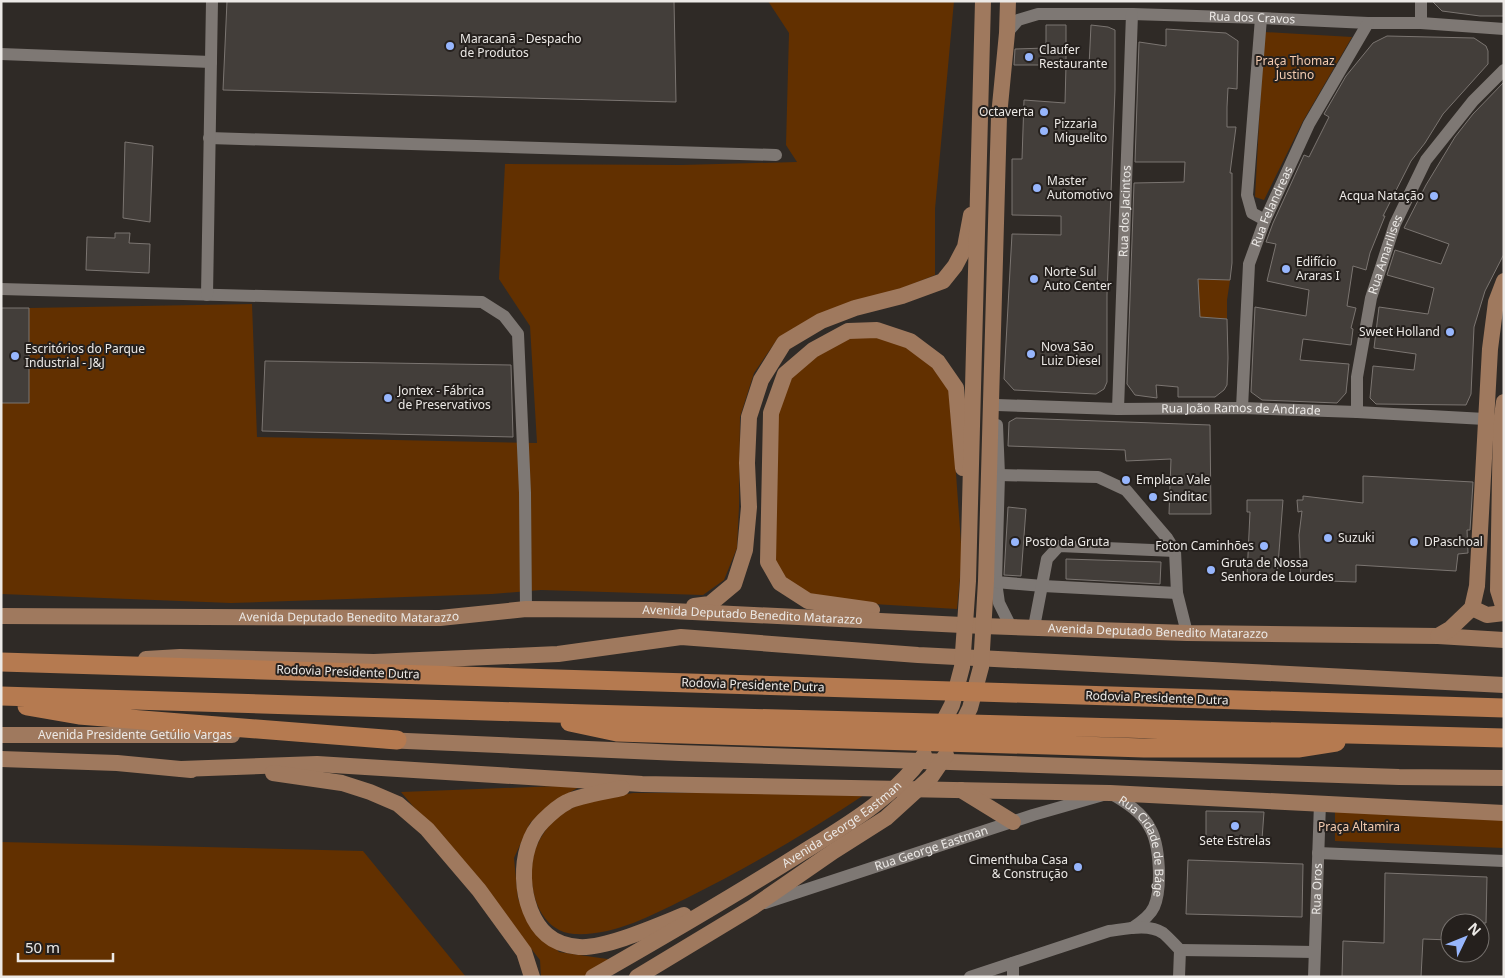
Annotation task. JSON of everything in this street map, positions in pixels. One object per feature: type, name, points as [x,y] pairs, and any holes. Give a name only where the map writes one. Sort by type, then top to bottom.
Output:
[{"type":"highway","name":"Rodovia Presidente Dutra","points":[[1,662],[1504,708]]},
{"type":"highway","points":[[1,696],[1504,738]]},
{"type":"highway","points":[[1,702],[79,715],[397,740]]},
{"type":"main road","points":[[970,554],[983,1]]},
{"type":"main road","name":"Avenida George Eastman","points":[[594,977],[746,888],[830,844],[886,818],[931,777],[951,748],[970,708],[980,667],[991,581],[999,116],[1007,34],[1008,1]]},
{"type":"main road","points":[[652,610],[710,604],[734,584],[744,550],[749,507],[747,463],[749,417],[761,380],[784,343],[821,321],[855,308],[902,296],[943,281],[965,247],[980,164]]},
{"type":"main road","points":[[1438,636],[1450,629],[1472,608],[1477,586],[1485,419],[1492,328],[1496,302],[1504,281]]},
{"type":"main road","points":[[970,554],[956,388],[938,362],[910,340],[877,330],[848,331],[813,350],[786,374],[771,413],[768,562],[780,583],[808,601],[855,609],[934,615],[983,626]]},
{"type":"main road","points":[[1504,402],[1501,423],[1501,592],[1504,609]]},
{"type":"main road","name":"Avenida George Eastman","points":[[637,977],[753,907],[873,807],[914,768],[932,743],[952,705],[962,667],[970,554]]},
{"type":"main road","points":[[1472,608],[1487,615],[1504,613]]},
{"type":"main road","name":"Avenida Deputado Benedito Matarazzo","points":[[1,616],[440,618],[526,610],[652,610],[1011,627],[1187,633],[1438,636],[1504,640]]},
{"type":"main road","name":"Rodovia Presidente Dutra","points":[[64,663],[180,657],[374,662],[558,654],[681,637],[918,655],[1504,685]]},
{"type":"main road","name":"Avenida Presidente Getúlio Vargas","points":[[1,735],[270,735],[397,740]]},
{"type":"main road","points":[[397,740],[700,754],[1504,778]]},
{"type":"main road","points":[[1,759],[118,764],[182,770],[269,772],[342,783],[370,792],[398,804],[427,829],[479,890],[524,952],[532,977]]},
{"type":"main road","points":[[182,770],[317,764],[642,784],[1110,793],[1504,813]]},
{"type":"main road","points":[[642,784],[568,800],[543,821],[532,834],[524,866],[524,887],[529,906],[546,934],[566,945],[592,946],[644,931],[746,888]]},
{"type":"main road","points":[[961,790],[1013,822]]},
{"type":"street","points":[[207,295],[212,1]]},
{"type":"street","points":[[1421,23],[1422,1]]},
{"type":"street","name":"Rua dos Cravos","points":[[1007,34],[1018,20],[1038,14],[1132,14],[1368,23],[1421,23],[1504,29]]},
{"type":"street","name":"Rua dos Jacintos","points":[[1118,409],[1132,14]]},
{"type":"street","points":[[1261,18],[1247,195],[1252,213],[1265,220]]},
{"type":"street","name":"Rua Felandreas","points":[[1242,408],[1248,264],[1265,220],[1309,124],[1368,23]]},
{"type":"street","points":[[1,54],[211,62]]},
{"type":"street","name":"Rua Amarilises","points":[[1357,412],[1357,376],[1371,298],[1395,224],[1426,160],[1473,101],[1504,70]]},
{"type":"street","points":[[999,116],[1001,238],[997,405],[999,475],[991,581],[1011,627]]},
{"type":"street","points":[[209,138],[776,155]]},
{"type":"street","points":[[1,289],[482,302],[504,316],[518,334],[526,493],[526,610]]},
{"type":"street","name":"Rua João Ramos de Andrade","points":[[997,405],[1118,409],[1242,408],[1485,419]]},
{"type":"street","points":[[999,475],[1098,477],[1126,490],[1175,550],[1177,592],[1187,633]]},
{"type":"street","points":[[1034,627],[1047,559],[1059,546],[1175,550]]},
{"type":"street","points":[[991,581],[1043,586],[1177,592]]},
{"type":"street","name":"Rua George Eastman","points":[[753,907],[1013,822],[1110,793]]},
{"type":"street","name":"Rua Cidade de Báge","points":[[1110,793],[1128,804],[1142,817],[1150,828],[1156,842],[1159,868],[1157,898],[1151,912],[1142,922],[1132,928]]},
{"type":"street","name":"Rua Oros","points":[[1314,977],[1320,803]]},
{"type":"street","points":[[1318,853],[1504,861]]},
{"type":"street","points":[[970,977],[1109,931],[1132,928],[1148,928],[1161,932],[1180,950],[1314,952]]},
{"type":"street","points":[[1179,977],[1180,950]]},
{"type":"street","points":[[1013,963],[1013,977]]},
{"type":"green space","points":[[768,1],[954,1],[935,209],[935,275],[778,338],[754,373],[740,417],[737,548],[724,580],[703,595],[541,590],[492,594],[231,603],[1,594],[1,402],[29,403],[29,308],[252,304],[257,437],[537,443],[530,326],[499,279],[505,164],[681,165],[797,162],[786,145],[789,33]]},
{"type":"green space","name":"Praça Thomaz Justino","points":[[1264,32],[1352,37],[1303,121],[1264,200],[1255,197]]},
{"type":"green space","points":[[1198,279],[1230,280],[1227,319],[1200,317]]},
{"type":"green space","points":[[876,336],[906,346],[933,367],[950,390],[962,557],[957,609],[856,603],[810,595],[785,579],[775,560],[777,414],[791,378],[817,355],[850,337]]},
{"type":"green space","points":[[583,785],[554,801],[530,823],[514,858],[518,899],[535,926],[559,952],[614,960],[583,977],[541,977],[540,960],[401,792]]},
{"type":"green space","points":[[633,793],[867,793],[755,862],[645,918],[603,932],[574,934],[561,931],[550,924],[542,914],[536,902],[533,889],[532,862],[540,839],[550,825],[570,809],[590,801]]},
{"type":"green space","name":"Praça Altamira","points":[[1335,810],[1504,820],[1504,848],[1335,841]]},
{"type":"green space","points":[[1,842],[363,851],[466,977],[1,977]]},
{"type":"building","name":"Maracanã - Despacho de Produtos","points":[[227,1],[674,1],[676,102],[223,90]]},
{"type":"building","points":[[1432,1],[1504,1],[1504,16],[1480,16],[1442,11]]},
{"type":"building","points":[[1046,25],[1066,25],[1066,65],[1014,65],[1015,49],[1046,48]]},
{"type":"building","points":[[1091,25],[1108,27],[1115,30],[1115,90],[1107,295],[1107,382],[1104,389],[1096,394],[1014,390],[1004,379],[1012,234],[1061,235],[1061,216],[1012,215],[1012,159],[1022,159],[1024,100],[1065,103],[1066,65],[1089,66]]},
{"type":"building","points":[[1166,29],[1226,33],[1238,41],[1237,89],[1228,88],[1227,107],[1227,127],[1236,127],[1230,173],[1232,173],[1232,263],[1230,280],[1198,279],[1200,317],[1227,319],[1227,385],[1215,397],[1178,397],[1178,387],[1156,385],[1157,398],[1135,395],[1127,384],[1134,183],[1184,182],[1185,162],[1135,162],[1139,42],[1166,46]]},
{"type":"building","points":[[1387,36],[1474,38],[1486,46],[1488,64],[1443,114],[1411,161],[1383,216],[1385,216],[1370,253],[1366,270],[1353,266],[1347,306],[1356,308],[1351,328],[1353,329],[1351,345],[1303,339],[1300,360],[1349,364],[1346,393],[1337,403],[1262,400],[1251,392],[1255,307],[1306,316],[1309,290],[1267,281],[1276,244],[1266,242],[1304,155],[1309,157],[1329,117],[1324,114],[1346,76],[1373,43]]},
{"type":"building","points":[[1504,82],[1504,254],[1485,291],[1474,327],[1471,394],[1466,405],[1376,404],[1370,398],[1373,366],[1414,370],[1416,354],[1374,348],[1379,307],[1428,314],[1434,288],[1387,275],[1395,250],[1441,264],[1449,244],[1404,228],[1426,185],[1455,137],[1473,114]]},
{"type":"building","points":[[125,142],[153,146],[150,222],[123,218]]},
{"type":"building","points":[[115,233],[130,233],[129,243],[150,244],[149,273],[86,270],[87,237],[115,238]]},
{"type":"building","name":"Escritórios do Parque Industrial - J&J","points":[[1,308],[29,308],[29,403],[1,403]]},
{"type":"building","name":"Jontex - Fábrica de Preservativos","points":[[265,361],[511,365],[513,437],[262,431]]},
{"type":"building","points":[[1016,418],[1210,425],[1211,514],[1169,514],[1171,459],[1126,461],[1125,450],[1008,446],[1009,422]]},
{"type":"building","points":[[1363,476],[1473,482],[1470,530],[1467,530],[1468,553],[1458,554],[1456,571],[1356,565],[1356,582],[1301,580],[1299,535],[1302,511],[1298,512],[1297,500],[1303,500],[1303,496],[1363,503]]},
{"type":"building","name":"Foton Caminhões","points":[[1247,500],[1283,500],[1277,578],[1247,576],[1250,512],[1247,512]]},
{"type":"building","name":"Posto da Gruta","points":[[1008,507],[1026,509],[1021,576],[1004,575]]},
{"type":"building","name":"Posto da Gruta","points":[[1066,559],[1161,562],[1160,584],[1066,579]]},
{"type":"building","name":"Sete Estrelas","points":[[1206,811],[1264,812],[1262,839],[1206,839]]},
{"type":"building","points":[[1188,860],[1303,864],[1302,917],[1186,914]]},
{"type":"building","points":[[1385,873],[1487,877],[1486,913],[1440,913],[1440,940],[1423,939],[1421,977],[1342,977],[1343,941],[1384,943]]},
{"type":"place","name":"Maracanã - Despacho de Produtos","points":[[450,46]]},
{"type":"place","name":"Claufer Restaurante","points":[[1029,57]]},
{"type":"place","name":"Octaverta","points":[[1044,112]]},
{"type":"place","name":"Pizzaria Miguelito","points":[[1044,131]]},
{"type":"place","name":"Master Automotivo","points":[[1037,188]]},
{"type":"place","name":"Acqua Natação","points":[[1434,196]]},
{"type":"place","name":"Edifício Araras I","points":[[1286,269]]},
{"type":"place","name":"Norte Sul Auto Center","points":[[1034,279]]},
{"type":"place","name":"Sweet Holland","points":[[1450,332]]},
{"type":"place","name":"Nova São Luiz Diesel","points":[[1031,354]]},
{"type":"place","name":"Escritórios do Parque Industrial - J&J","points":[[15,356]]},
{"type":"place","name":"Jontex - Fábrica de Preservativos","points":[[388,398]]},
{"type":"place","name":"Emplaca Vale","points":[[1126,480]]},
{"type":"place","name":"Sinditac","points":[[1153,497]]},
{"type":"place","name":"Suzuki","points":[[1328,538]]},
{"type":"place","name":"Posto da Gruta","points":[[1015,542]]},
{"type":"place","name":"DPaschoal","points":[[1414,542]]},
{"type":"place","name":"Foton Caminhões","points":[[1264,546]]},
{"type":"place","name":"Gruta de Nossa Senhora de Lourdes","points":[[1211,570]]},
{"type":"place","name":"Sete Estrelas","points":[[1235,826]]},
{"type":"place","name":"Cimenthuba Casa & Construção","points":[[1078,867]]}]
